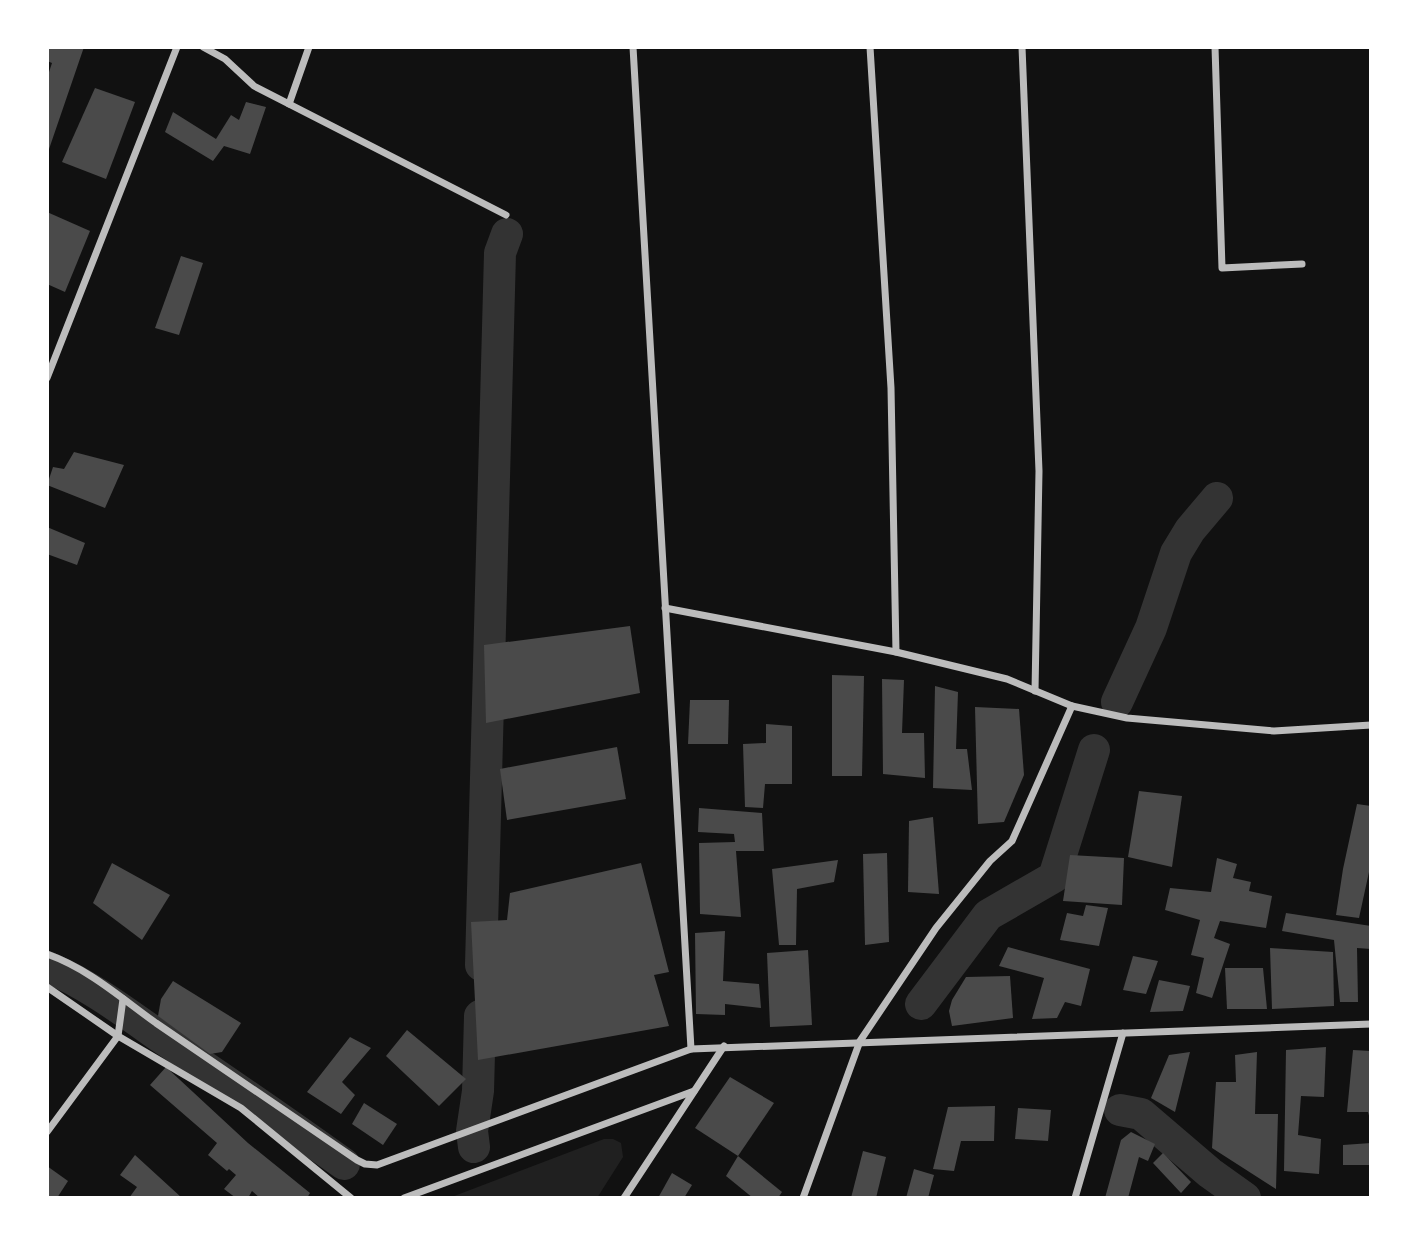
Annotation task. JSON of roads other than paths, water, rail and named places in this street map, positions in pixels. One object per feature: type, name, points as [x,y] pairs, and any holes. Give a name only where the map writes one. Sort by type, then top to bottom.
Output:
[{"type":"street","points":[[47,378],[177,47]]},
{"type":"street","points":[[203,47],[225,59],[254,86],[506,215]]},
{"type":"street","points":[[289,104],[309,47]]},
{"type":"street","points":[[633,47],[691,1048]]},
{"type":"street","points":[[870,47],[891,388],[896,652]]},
{"type":"street","points":[[1022,47],[1039,471],[1035,691]]},
{"type":"street","points":[[1215,47],[1222,268],[1302,264]]},
{"type":"street","points":[[665,608],[896,652],[1007,679],[1072,706],[1128,718],[1274,731],[1371,725]]},
{"type":"street","points":[[803,1198],[860,1041],[936,928],[990,861],[1012,841],[1072,706]]},
{"type":"street","points":[[47,954],[93,976],[357,1160],[377,1166],[691,1048],[1371,1024]]},
{"type":"street","points":[[47,987],[118,1036],[242,1108],[351,1198]]},
{"type":"street","points":[[47,1132],[118,1036],[123,999]]},
{"type":"street","points":[[1075,1198],[1123,1033]]},
{"type":"street","points":[[624,1198],[724,1046]]},
{"type":"street","points":[[404,1198],[694,1091]]},
{"type":"waterway","points":[[481,965],[500,253],[507,234]]},
{"type":"waterway","points":[[1117,702],[1151,628],[1176,553],[1190,530],[1217,498]]},
{"type":"waterway","points":[[921,1004],[988,915],[1054,877],[1094,750]]},
{"type":"waterway","points":[[47,967],[106,999],[344,1164]]},
{"type":"waterway","points":[[474,1147],[472,1131],[478,1091],[480,1016]]},
{"type":"waterway","points":[[1120,1110],[1141,1114],[1210,1173],[1245,1198]]}]
